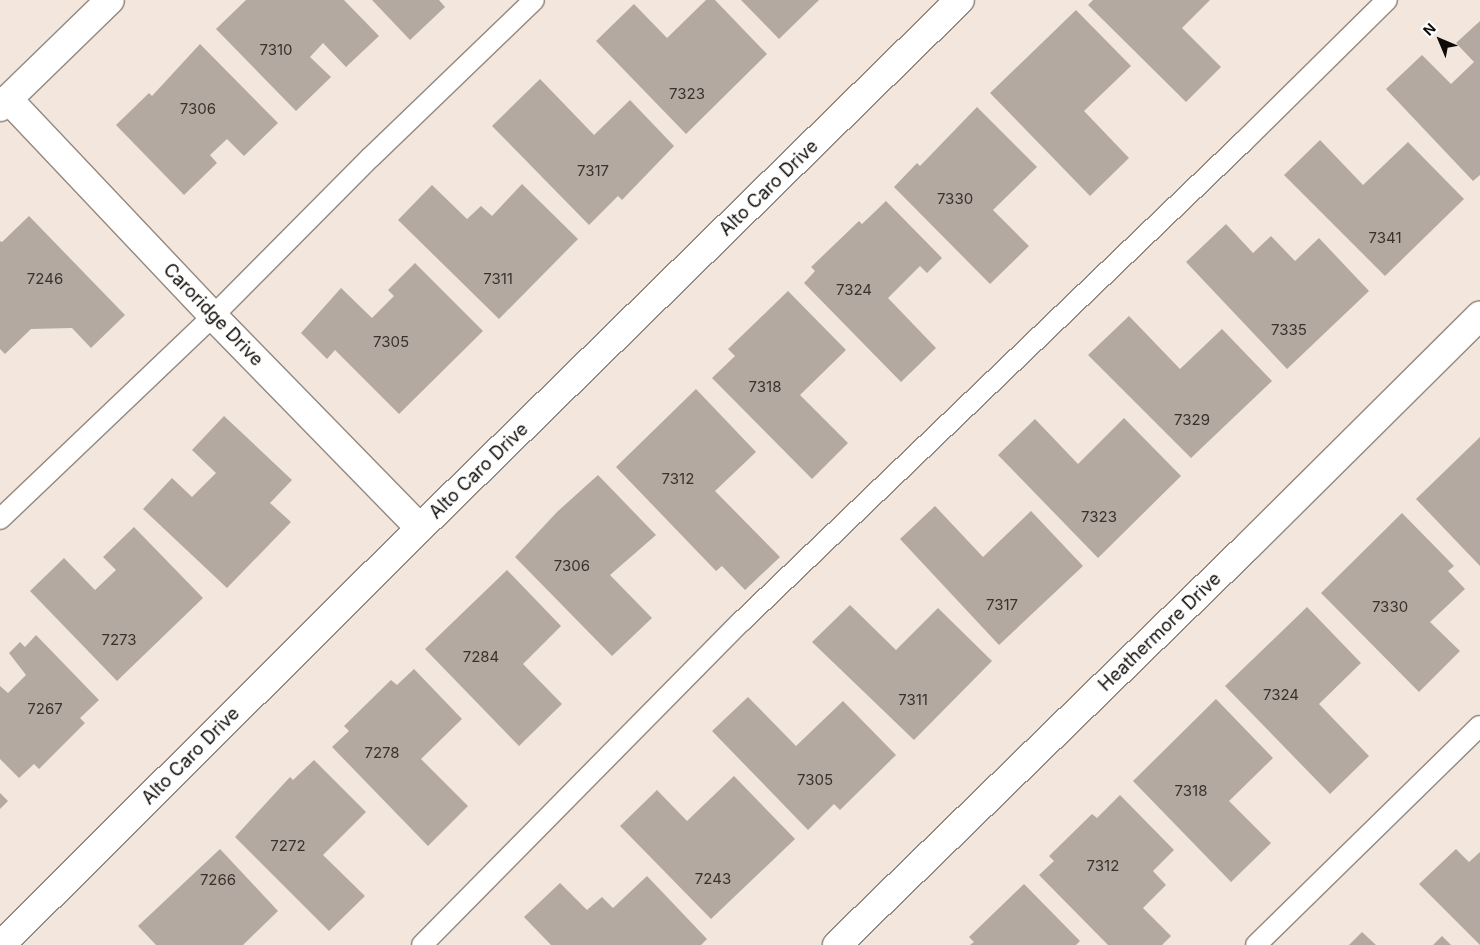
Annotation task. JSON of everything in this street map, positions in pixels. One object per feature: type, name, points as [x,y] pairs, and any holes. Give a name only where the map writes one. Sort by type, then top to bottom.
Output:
[{"type":"street","points":[[4,103],[110,0]]},
{"type":"street","name":"Alto Caro Drive","points":[[1,945],[420,528],[960,0]]},
{"type":"street","name":"Caroridge Drive","points":[[4,103],[420,528]]},
{"type":"street","name":"Heathermore Drive","points":[[837,945],[1248,546],[1480,316]]},
{"type":"lane","points":[[0,519],[213,316],[371,157],[534,0]]},
{"type":"lane","points":[[422,945],[742,621],[1243,142],[1387,0]]},
{"type":"lane","points":[[1256,945],[1480,726]]},
{"type":"building","points":[[246,0],[344,0],[379,36],[346,67],[323,43],[310,57],[331,77],[296,111],[216,29]]},
{"type":"building","points":[[372,0],[439,0],[445,7],[410,40]]},
{"type":"building","points":[[706,0],[715,0],[767,54],[686,134],[596,41],[634,4],[667,38]]},
{"type":"building","points":[[741,0],[819,0],[779,39]]},
{"type":"building","points":[[1093,0],[1210,0],[1182,28],[1221,67],[1186,102],[1088,5]]},
{"type":"building","points":[[1076,10],[1131,66],[1084,111],[1129,158],[1090,196],[990,93]]},
{"type":"building","points":[[1480,21],[1480,175],[1473,181],[1386,89],[1422,55],[1451,84],[1474,62],[1456,43]]},
{"type":"building","points":[[200,44],[278,123],[244,156],[227,139],[210,155],[217,163],[184,195],[116,125],[149,93],[152,96]]},
{"type":"building","points":[[540,79],[594,135],[630,100],[674,146],[622,200],[618,196],[589,225],[492,126]]},
{"type":"building","points":[[977,107],[1037,167],[993,210],[1029,246],[990,284],[894,187],[917,163],[920,166]]},
{"type":"building","points":[[1320,140],[1363,185],[1408,142],[1464,199],[1385,276],[1284,175]]},
{"type":"building","points":[[522,184],[578,239],[499,319],[398,220],[432,185],[467,219],[481,206],[492,216]]},
{"type":"building","points":[[886,201],[942,258],[927,273],[920,266],[888,298],[936,348],[901,382],[804,283],[815,271],[811,267],[859,221],[862,224]]},
{"type":"building","points":[[29,216],[125,315],[91,348],[72,328],[31,329],[5,354],[0,349],[0,241],[2,242]]},
{"type":"building","points":[[1226,224],[1253,253],[1271,236],[1295,261],[1319,238],[1369,291],[1287,369],[1186,262]]},
{"type":"building","points":[[415,263],[483,331],[399,414],[335,350],[327,359],[301,333],[341,288],[372,318],[394,296],[388,290]]},
{"type":"building","points":[[788,291],[846,350],[800,395],[848,443],[812,479],[712,378],[735,356],[728,349]]},
{"type":"building","points":[[1129,316],[1180,369],[1222,329],[1272,381],[1191,458],[1088,355]]},
{"type":"building","points":[[696,389],[756,452],[715,491],[780,557],[745,590],[722,566],[716,571],[616,467]]},
{"type":"building","points":[[224,416],[292,480],[270,503],[291,522],[227,588],[143,509],[172,478],[192,497],[216,473],[192,450]]},
{"type":"building","points":[[1124,418],[1181,476],[1098,558],[998,455],[1035,419],[1078,464]]},
{"type":"building","points":[[1480,437],[1480,566],[1416,499]]},
{"type":"building","points":[[598,475],[656,535],[610,575],[652,618],[612,656],[515,557],[557,512]]},
{"type":"building","points":[[935,506],[983,557],[1031,511],[1083,566],[999,645],[900,539]]},
{"type":"building","points":[[1402,513],[1454,566],[1448,571],[1465,589],[1430,622],[1460,651],[1419,692],[1321,593]]},
{"type":"building","points":[[134,527],[203,598],[117,681],[30,591],[64,558],[95,590],[116,570],[103,557]]},
{"type":"building","points":[[507,570],[561,626],[523,664],[562,704],[519,746],[425,649]]},
{"type":"building","points":[[850,605],[896,650],[938,608],[992,661],[914,740],[812,642]]},
{"type":"building","points":[[1307,607],[1361,663],[1319,704],[1369,756],[1330,794],[1225,686]]},
{"type":"building","points":[[36,635],[99,700],[80,718],[85,723],[39,769],[34,764],[19,778],[0,759],[0,686],[8,693],[26,675],[9,653],[20,642],[25,647]]},
{"type":"building","points":[[414,669],[462,719],[421,759],[468,806],[428,846],[332,747],[349,731],[344,726],[391,680],[397,685]]},
{"type":"building","points":[[748,697],[796,746],[843,701],[896,755],[840,810],[834,804],[808,830],[712,731]]},
{"type":"building","points":[[1216,699],[1273,758],[1229,801],[1271,843],[1231,882],[1133,781]]},
{"type":"building","points":[[314,760],[366,812],[323,855],[365,896],[329,931],[235,837],[290,777],[293,780]]},
{"type":"building","points":[[734,776],[795,839],[711,919],[620,826],[657,790],[687,821]]},
{"type":"building","points":[[0,793],[8,801],[0,809]]},
{"type":"building","points":[[1120,795],[1174,850],[1153,871],[1166,885],[1143,908],[1171,936],[1162,945],[1108,945],[1039,875],[1054,861],[1049,856],[1092,814],[1097,818]]},
{"type":"building","points":[[220,849],[278,911],[243,945],[156,945],[138,926]]},
{"type":"building","points":[[1456,849],[1469,862],[1480,852],[1480,945],[1419,884]]},
{"type":"building","points":[[647,876],[707,939],[701,945],[551,945],[524,917],[560,883],[587,910],[602,897],[613,908]]},
{"type":"building","points":[[1024,884],[1080,941],[1076,945],[970,945],[974,942],[969,937]]},
{"type":"building","points":[[1362,932],[1376,945],[1349,945]]},
{"type":"building","points":[[1442,936],[1451,945],[1433,945]]}]
